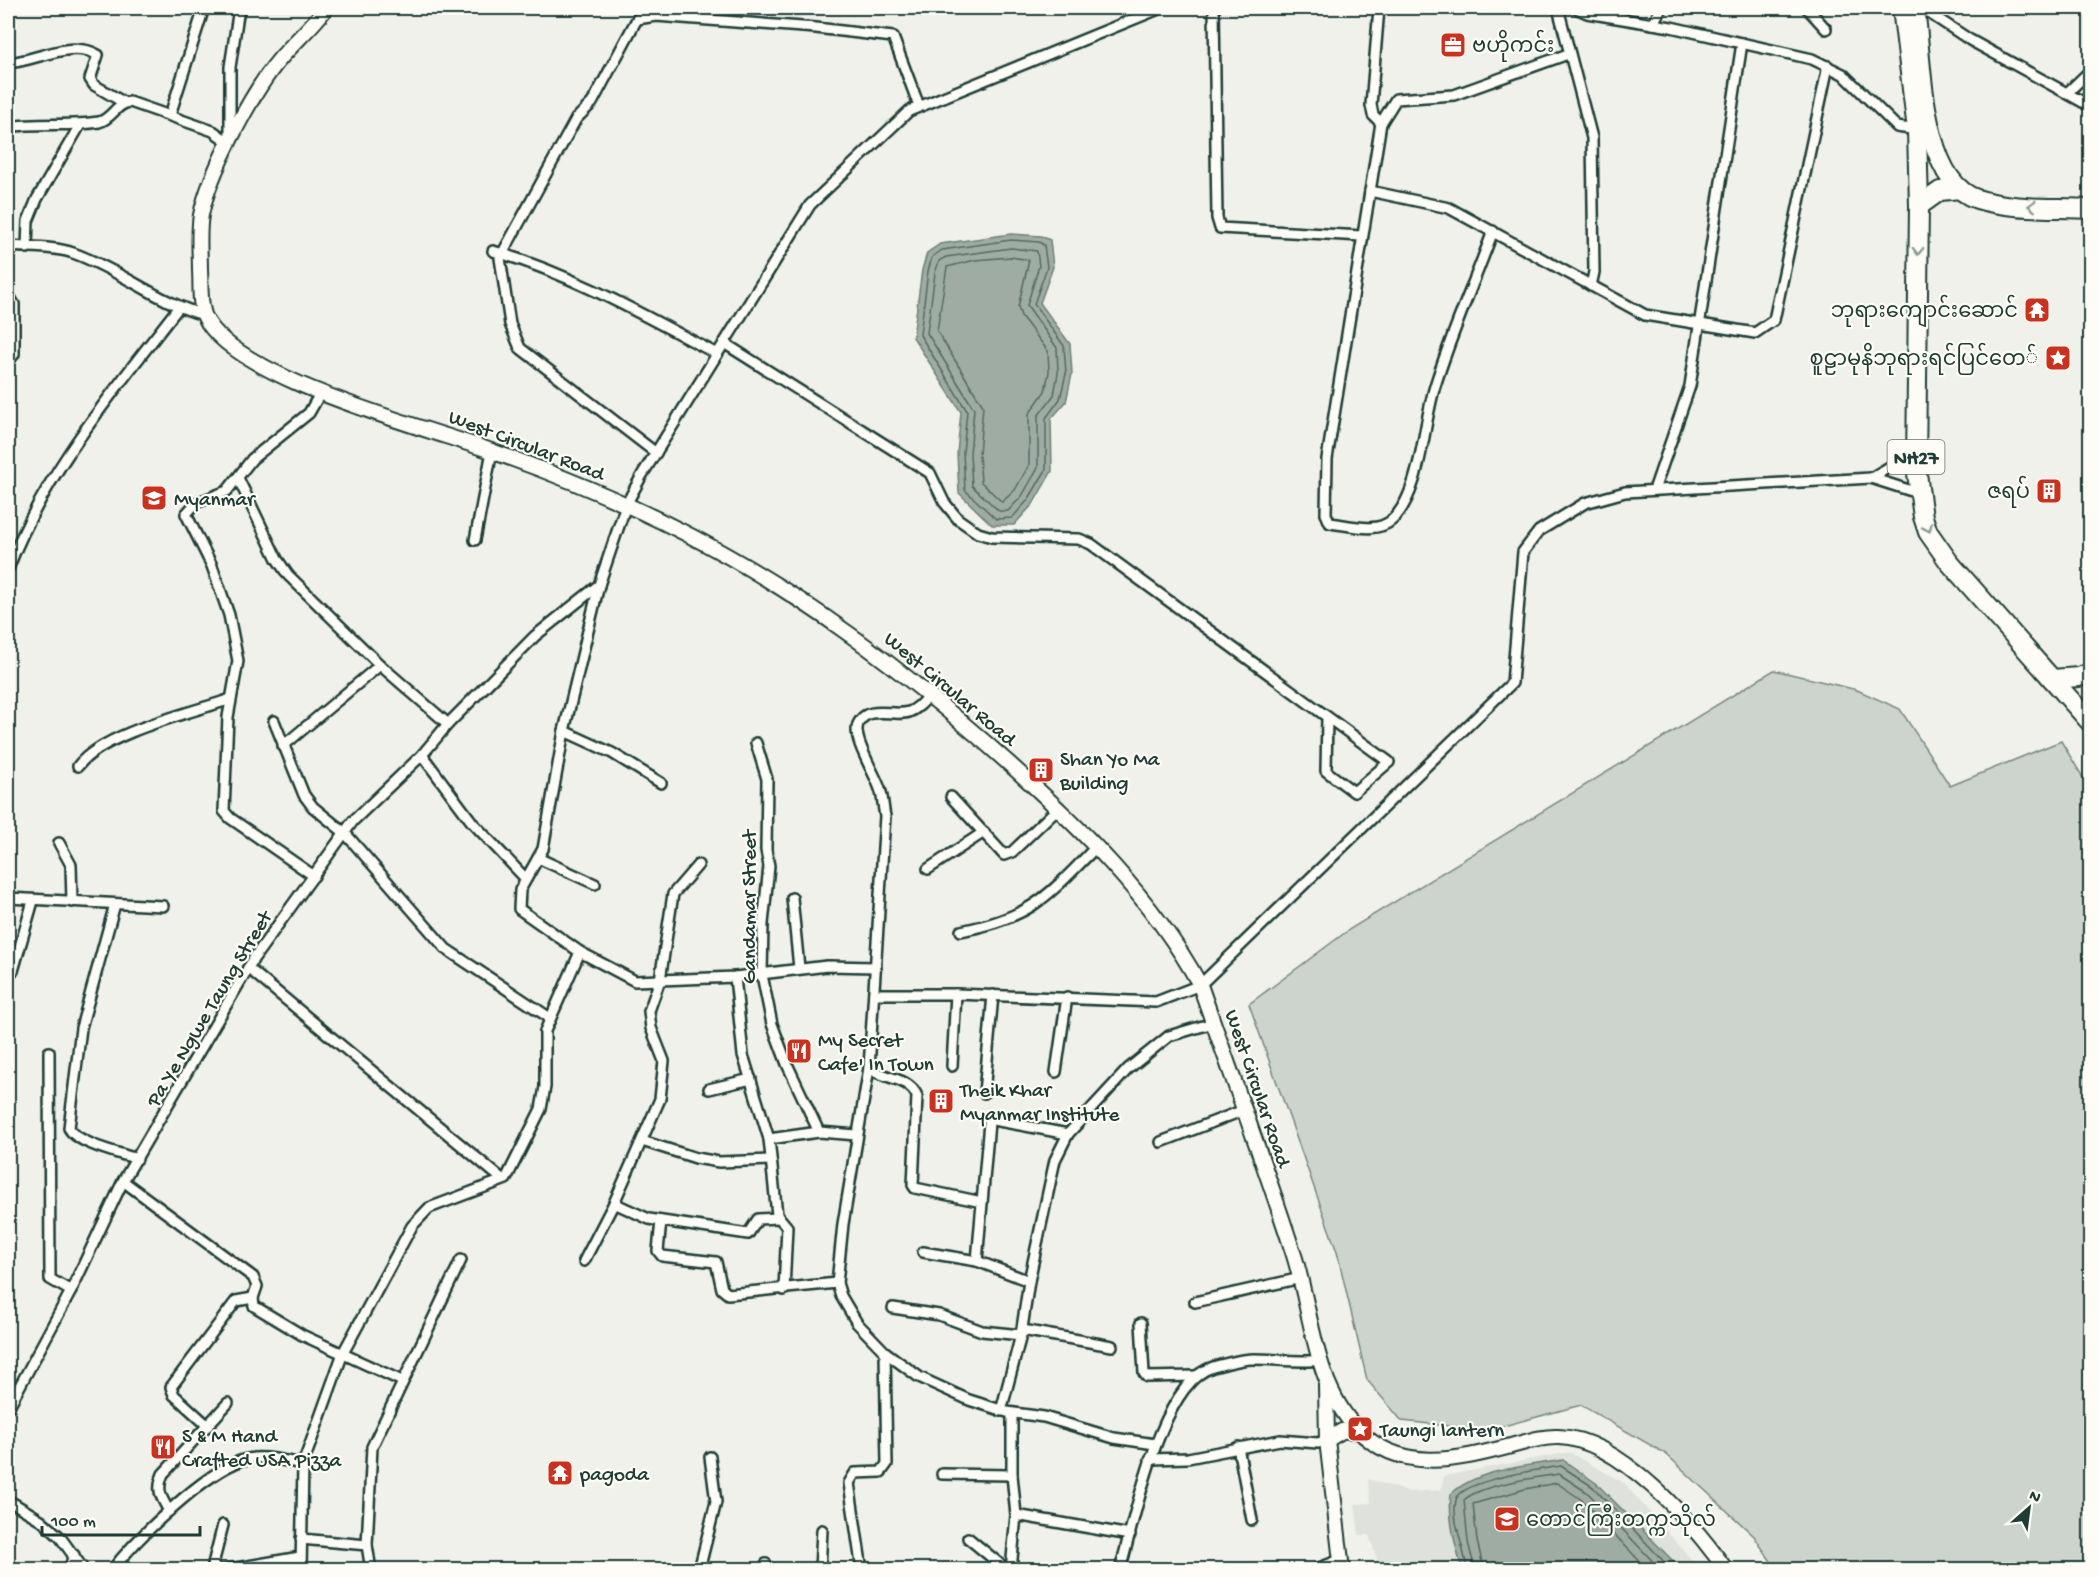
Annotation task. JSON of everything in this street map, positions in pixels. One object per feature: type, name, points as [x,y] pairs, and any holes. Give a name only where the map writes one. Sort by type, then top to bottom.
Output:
[{"type":"highway","name":"NH27","points":[[1911,8],[1919,206],[1916,451],[1918,492],[1928,532],[1949,562],[2052,679],[2068,693],[2091,722]]},
{"type":"highway","points":[[1911,8],[1932,137],[1942,165],[1960,189],[1974,198],[2014,206],[2091,209]]},
{"type":"highway","points":[[1919,206],[1940,191],[1960,189]]},
{"type":"highway","points":[[2052,679],[2079,677],[2091,673]]},
{"type":"street","points":[[170,115],[204,8]]},
{"type":"street","points":[[230,143],[230,67],[239,8]]},
{"type":"street","name":"West Circular Road","points":[[326,8],[280,59],[257,90],[230,143],[201,215],[201,287],[204,315],[220,339],[280,374],[321,392],[492,451],[626,505],[687,534],[771,581],[834,622],[930,694],[1059,807],[1153,912],[1200,985],[1301,1278],[1326,1385],[1357,1430],[1387,1451],[1409,1459],[1436,1461],[1466,1458],[1544,1438],[1561,1437],[1583,1442],[1639,1474],[1708,1544],[1726,1569]]},
{"type":"street","points":[[876,967],[799,968],[762,975],[643,982],[626,978],[580,952],[519,909],[520,891],[543,849],[564,730],[599,585],[626,505],[810,205],[909,111],[1161,8]]},
{"type":"street","points":[[1214,8],[1217,218],[1220,228],[1362,236]]},
{"type":"street","points":[[1379,8],[1371,105],[1373,115],[1381,123]]},
{"type":"street","points":[[1558,8],[1568,54],[1592,138],[1594,272],[1591,286]]},
{"type":"street","points":[[1576,8],[1587,13],[1653,24],[1812,59],[1843,74],[1897,127],[1917,129]]},
{"type":"street","points":[[1653,24],[1661,8]]},
{"type":"street","points":[[1807,8],[1826,29]]},
{"type":"street","points":[[1911,8],[1923,9],[1970,40],[2091,106]]},
{"type":"street","points":[[497,253],[576,119],[592,103],[636,19],[656,16],[816,28],[893,38],[919,106]]},
{"type":"street","points":[[1654,490],[1690,386],[1702,322],[1700,310],[1742,43]]},
{"type":"street","points":[[8,63],[77,47],[92,51],[98,55],[90,79],[94,85],[123,102],[130,102],[213,130],[230,143]]},
{"type":"street","points":[[1493,231],[1434,386],[1415,479],[1401,511],[1390,522],[1375,528],[1330,523],[1326,514],[1328,459],[1381,123],[1396,99],[1454,95],[1568,54]]},
{"type":"street","points":[[1370,191],[1449,208],[1645,315],[1702,322],[1755,333],[1774,320],[1828,66]]},
{"type":"street","points":[[2068,92],[2091,71]]},
{"type":"street","points":[[8,127],[54,123],[80,125],[101,122],[123,102]]},
{"type":"street","points":[[27,248],[28,221],[37,199],[80,125]]},
{"type":"street","points":[[8,246],[71,252],[138,284],[178,308],[204,315]]},
{"type":"street","points":[[497,253],[593,291],[717,354]]},
{"type":"street","points":[[497,253],[500,258],[510,324],[520,348],[656,453]]},
{"type":"street","points":[[8,294],[14,304],[14,354],[8,362]]},
{"type":"street","points":[[8,569],[20,537],[70,448],[178,308]]},
{"type":"street","points":[[724,343],[930,473],[944,502],[958,519],[978,533],[992,537],[1079,539],[1091,544],[1389,762],[1354,792],[1326,771],[1327,717]]},
{"type":"street","points":[[314,876],[230,818],[224,811],[231,699],[237,661],[230,615],[212,566],[186,514],[196,503],[227,491],[252,459],[309,413],[321,392]]},
{"type":"street","points":[[475,540],[492,451]]},
{"type":"street","points":[[1870,478],[1916,451]]},
{"type":"street","points":[[238,478],[277,560],[288,575],[380,665],[448,724]]},
{"type":"street","points":[[874,994],[1067,997],[1156,1002],[1200,985],[1512,683],[1519,573],[1523,552],[1530,540],[1561,516],[1585,503],[1610,494],[1654,490],[1870,478],[1918,492]]},
{"type":"street","name":"Pa Ye Ngwe Taung Street","points":[[8,1408],[72,1291],[123,1181],[138,1159],[248,968],[353,821],[422,755],[448,724],[535,636],[599,585]]},
{"type":"street","points":[[283,746],[380,665]]},
{"type":"street","points":[[930,694],[918,707],[908,713],[870,714],[861,719],[857,727],[858,738],[880,789],[885,816],[869,1068],[865,1105],[857,1135],[837,1283],[857,1323],[885,1352],[919,1377],[969,1400],[1001,1411],[1044,1418],[1114,1438],[1155,1444]]},
{"type":"street","points":[[78,766],[97,747],[231,699]]},
{"type":"street","points":[[274,721],[304,795],[312,807],[345,833],[446,949],[550,1018]]},
{"type":"street","points":[[564,730],[612,753],[661,783]]},
{"type":"street","name":"Gandamar Street","points":[[756,743],[767,779],[766,850],[769,866],[763,924],[762,975],[772,1024],[787,1064],[819,1131]]},
{"type":"street","points":[[422,755],[472,822],[526,879]]},
{"type":"street","points":[[951,797],[1004,855],[1011,852],[1059,807]]},
{"type":"street","points":[[928,869],[984,832]]},
{"type":"street","points":[[59,843],[70,865],[72,902]]},
{"type":"street","points":[[960,931],[993,924],[1025,911],[1045,898],[1096,847]]},
{"type":"street","points":[[538,858],[596,884]]},
{"type":"street","points":[[584,1262],[614,1203],[660,1100],[664,1074],[663,1055],[649,1020],[651,1000],[660,980],[673,894],[676,887],[698,865]]},
{"type":"street","points":[[8,898],[163,906]]},
{"type":"street","points":[[792,898],[799,968]]},
{"type":"street","points":[[13,971],[33,901]]},
{"type":"street","points":[[115,904],[81,1028],[69,1128],[73,1136],[83,1141],[138,1159]]},
{"type":"street","points":[[301,1569],[303,1464],[343,1353],[412,1226],[429,1208],[461,1194],[494,1185],[506,1179],[542,1109],[545,1087],[545,1031],[580,952]]},
{"type":"street","points":[[248,968],[502,1179]]},
{"type":"street","points":[[735,977],[743,1055],[769,1139],[778,1218],[787,1227],[788,1232],[784,1290]]},
{"type":"street","points":[[952,1066],[956,994]]},
{"type":"street","points":[[984,1093],[993,995]]},
{"type":"street","points":[[1056,1072],[1067,997]]},
{"type":"street","points":[[1001,1411],[1021,1333],[1029,1281],[1055,1160],[1068,1134],[1128,1069],[1169,1036],[1213,1023]]},
{"type":"street","points":[[49,1052],[50,1279],[72,1291]]},
{"type":"street","points":[[869,1068],[884,1077],[903,1081],[912,1087],[917,1096],[913,1185],[915,1188],[982,1202]]},
{"type":"street","points":[[709,1089],[751,1079]]},
{"type":"street","points":[[1161,1142],[1244,1110]]},
{"type":"street","points":[[976,1260],[989,1122],[993,1120],[1068,1134]]},
{"type":"street","points":[[769,1139],[819,1131],[857,1135]]},
{"type":"street","points":[[642,1141],[696,1158],[719,1162],[771,1160]]},
{"type":"street","points":[[123,1181],[253,1277],[257,1286],[253,1298],[254,1306],[302,1335],[402,1381]]},
{"type":"street","points":[[614,1203],[661,1221],[748,1234],[758,1219],[778,1218]]},
{"type":"street","points":[[661,1221],[658,1251],[662,1256],[716,1262],[724,1292],[784,1290],[837,1283]]},
{"type":"street","points":[[923,1252],[976,1260],[1029,1281]]},
{"type":"street","points":[[371,1569],[368,1545],[372,1447],[461,1260]]},
{"type":"street","points":[[1195,1302],[1301,1278]]},
{"type":"street","points":[[208,1426],[174,1395],[171,1387],[236,1301],[253,1298]]},
{"type":"street","points":[[893,1308],[939,1315],[982,1331],[1021,1333],[1112,1346]]},
{"type":"street","points":[[1141,1323],[1144,1373],[1147,1377],[1196,1376]]},
{"type":"street","points":[[862,1569],[849,1483],[855,1473],[881,1472],[887,1464],[885,1352]]},
{"type":"street","points":[[1120,1569],[1155,1444],[1173,1409],[1196,1376],[1210,1368],[1250,1359],[1308,1362],[1321,1360]]},
{"type":"street","points":[[1314,1569],[1341,1565],[1327,1440],[1326,1385]]},
{"type":"street","points":[[169,1510],[159,1493],[159,1485],[164,1474],[228,1403]]},
{"type":"street","points":[[968,1538],[1009,1569],[1016,1515],[1012,1475],[1012,1413]]},
{"type":"street","points":[[1150,1459],[1188,1458],[1280,1440],[1318,1443],[1342,1431],[1357,1430]]},
{"type":"street","points":[[1238,1447],[1252,1520]]},
{"type":"street","points":[[699,1569],[716,1502],[710,1457]]},
{"type":"street","points":[[112,1569],[169,1510],[225,1469],[244,1460],[269,1458],[303,1464]]},
{"type":"street","points":[[942,1473],[1012,1475]]},
{"type":"street","points":[[8,1500],[41,1520],[60,1537],[84,1569]]},
{"type":"street","points":[[1016,1515],[1130,1535]]},
{"type":"street","points":[[218,1569],[213,1564],[223,1525]]},
{"type":"street","points":[[820,1569],[822,1530]]},
{"type":"street","points":[[301,1539],[368,1545]]},
{"type":"street","points":[[69,1569],[74,1555]]},
{"type":"street","points":[[224,1569],[300,1557]]},
{"type":"shaded area","points":[[1774,670],[1857,690],[1900,709],[1950,786],[2061,741],[2090,789],[2090,1569],[1776,1569],[1754,1536],[1666,1454],[1581,1405],[1489,1430],[1402,1421],[1367,1380],[1337,1252],[1249,1004],[1350,929]]},
{"type":"shaded area","name":"တောင်ကြီးတက္ကသိုလ်","points":[[1569,1452],[1624,1483],[1700,1569],[1380,1569],[1369,1535],[1359,1535],[1355,1504],[1371,1503],[1368,1479],[1409,1492],[1441,1490],[1444,1476]]},
{"type":"water","points":[[1011,234],[1041,236],[1050,240],[1053,267],[1040,303],[1070,344],[1072,374],[1066,402],[1051,419],[1052,471],[1033,504],[1014,525],[992,525],[959,493],[957,453],[961,412],[913,337],[922,270],[927,253],[940,244]]},
{"type":"water","name":"တောင်ကြီးတက္ကသိုလ်","points":[[1563,1460],[1596,1483],[1681,1569],[1462,1569],[1451,1522],[1451,1494],[1475,1479],[1489,1474]]},
{"type":"place","name":"ဗဟိုကင်း","points":[[1453,45]]},
{"type":"place","name":"ဘုရားကျောင်းဆောင်","points":[[2037,310]]},
{"type":"place","name":"စူဠာမုနိဘုရားရင်ပြင်တေ်","points":[[2058,358]]},
{"type":"place","name":"ဇရပ်","points":[[2049,491]]},
{"type":"place","name":"Myanmar","points":[[154,498]]},
{"type":"place","name":"Shan Yo Ma Building","points":[[1041,770]]},
{"type":"place","name":"My Secret Cafe' In Town","points":[[799,1051]]},
{"type":"place","name":"Theik Khar Myanmar Institute","points":[[941,1101]]},
{"type":"place","name":"Taungi lantern","points":[[1360,1429]]},
{"type":"place","name":"S & M Hand Crafted USA Pizza","points":[[163,1447]]},
{"type":"place","name":"pagoda","points":[[560,1473]]},
{"type":"place","name":"တောင်ကြီးတက္ကသိုလ်","points":[[1507,1519]]}]
